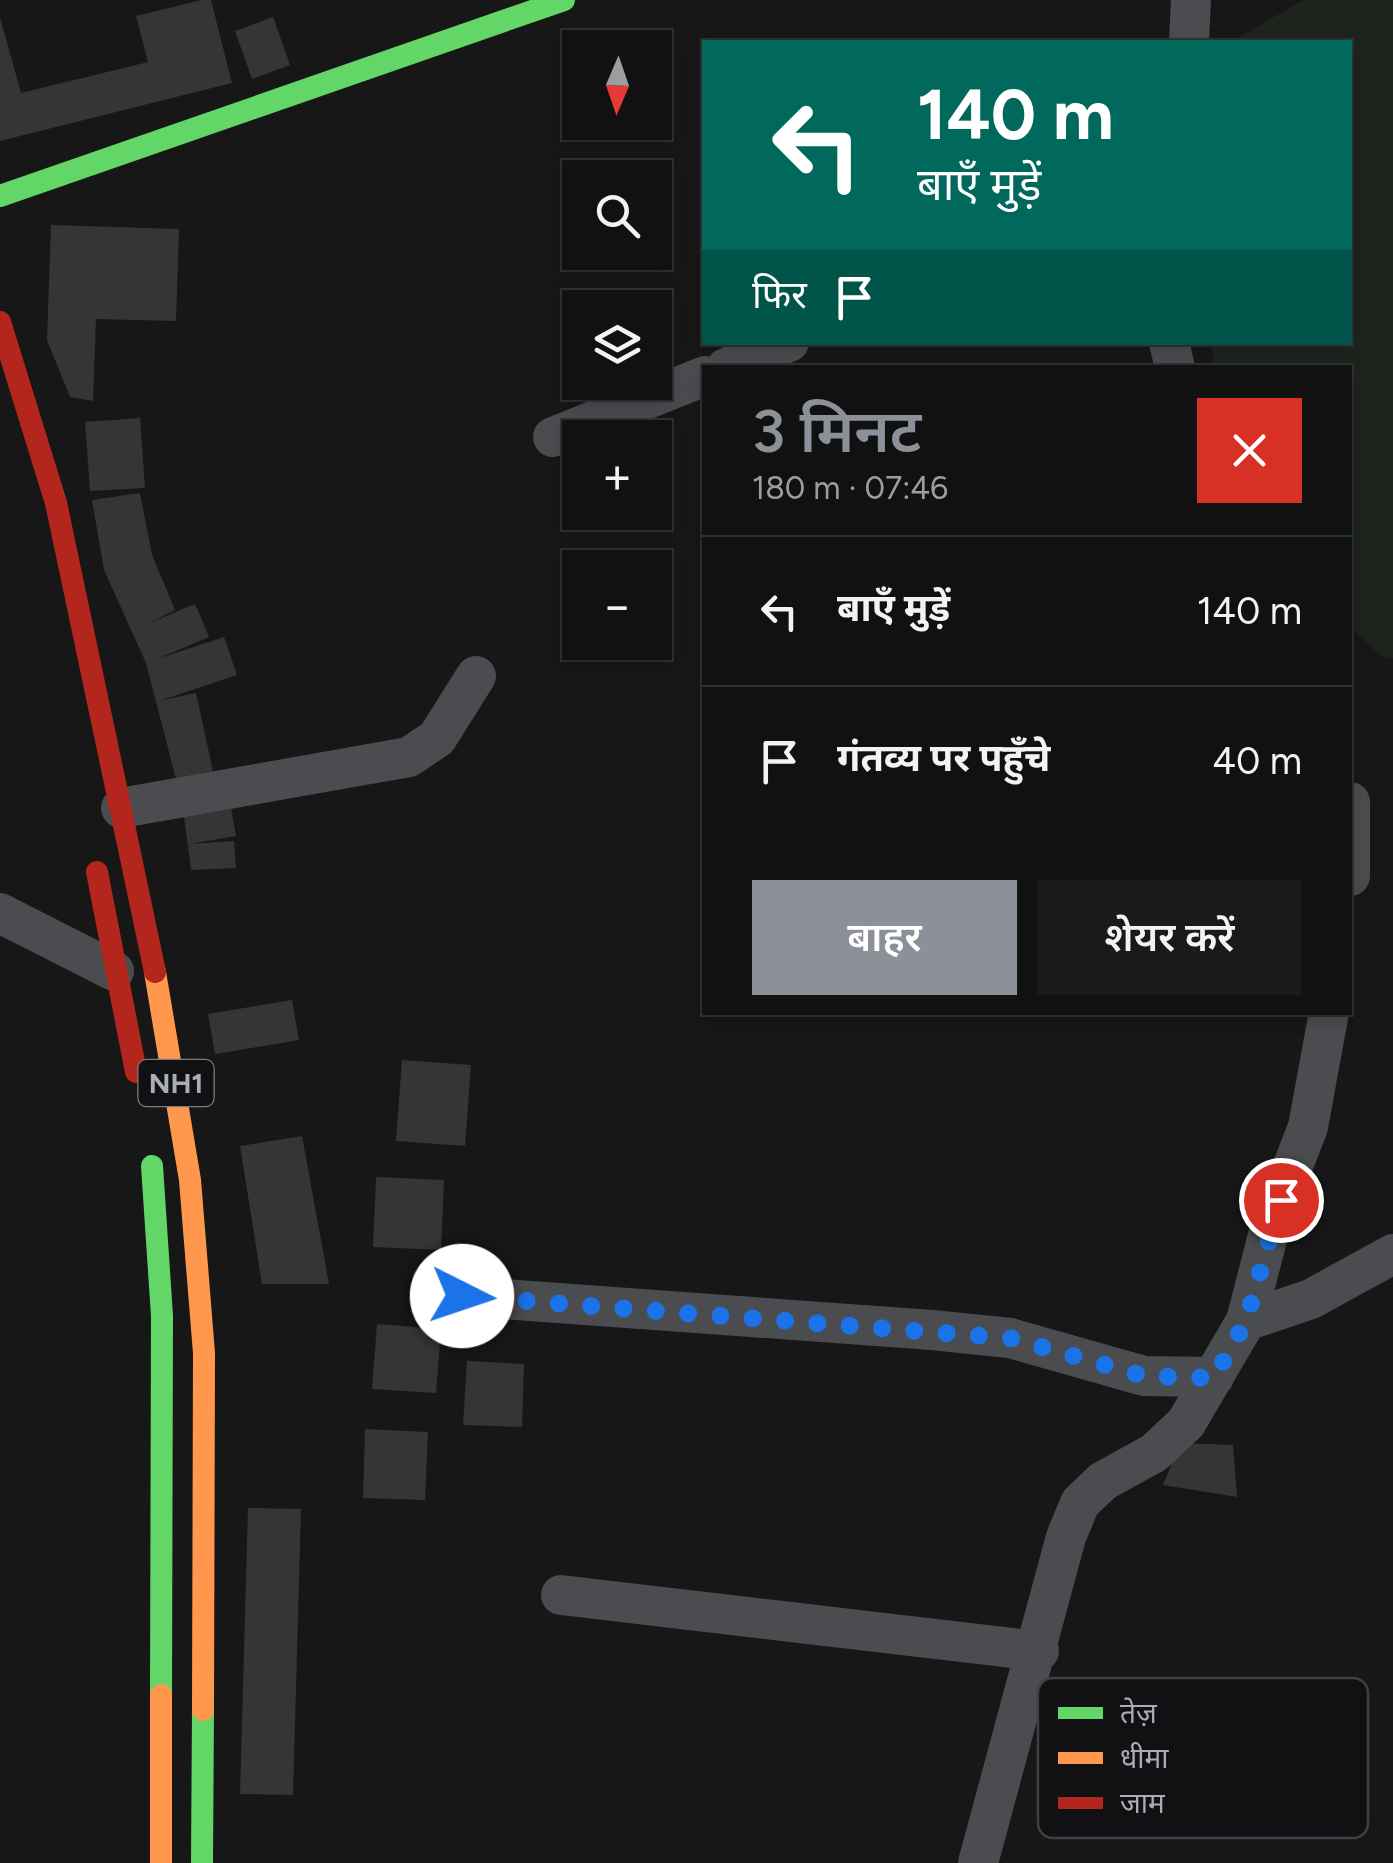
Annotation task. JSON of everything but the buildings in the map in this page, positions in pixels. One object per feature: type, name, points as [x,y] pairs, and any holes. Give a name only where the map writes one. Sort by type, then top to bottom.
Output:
[{"type":"main road","points":[[0,196],[384,66],[564,0]]},
{"type":"main road","name":"NH1","points":[[0,322],[56,502],[122,808],[159,1093]]},
{"type":"main road","name":"NH1","points":[[92,846],[114,971],[159,1093],[197,1238],[204,1353],[202,1863]]},
{"type":"main road","name":"NH1","points":[[147,1133],[158,1228],[162,1316],[161,1863]]},
{"type":"street","points":[[1190,40],[1191,0]]},
{"type":"street","points":[[733,365],[782,345]]},
{"type":"street","points":[[553,436],[702,377]]},
{"type":"street","points":[[122,808],[409,757],[437,738],[476,676]]},
{"type":"street","points":[[0,912],[114,971]]},
{"type":"street","points":[[978,1863],[1039,1651],[1066,1537],[1080,1503],[1103,1482],[1154,1453],[1186,1423],[1246,1321],[1272,1220],[1308,1127],[1328,1015]]},
{"type":"street","points":[[1246,1321],[1312,1299],[1393,1254]]},
{"type":"street","points":[[462,1296],[1010,1338],[1144,1376],[1214,1378]]},
{"type":"street","points":[[561,1595],[1039,1651]]},
{"type":"shaded area","points":[[1304,0],[1393,0],[1393,659],[1381,656],[1352,630],[1352,365],[1214,365],[1211,345],[1352,345],[1352,40],[1238,40]]},
{"type":"traffic: fast","points":[[0,196],[564,0]]},
{"type":"traffic: fast","points":[[152,1166],[162,1316],[161,1695]]},
{"type":"traffic: fast","points":[[202,1863],[203,1710]]},
{"type":"traffic: slow","points":[[155,972],[190,1180],[204,1353],[203,1710]]},
{"type":"traffic: slow","points":[[161,1695],[161,1863]]},
{"type":"traffic: jam","points":[[0,322],[56,503],[155,972]]},
{"type":"traffic: jam","points":[[97,872],[136,1072]]},
{"type":"route","points":[[462,1296],[1010,1338],[1144,1376],[1214,1378],[1246,1321],[1272,1220],[1281,1200]]}]
